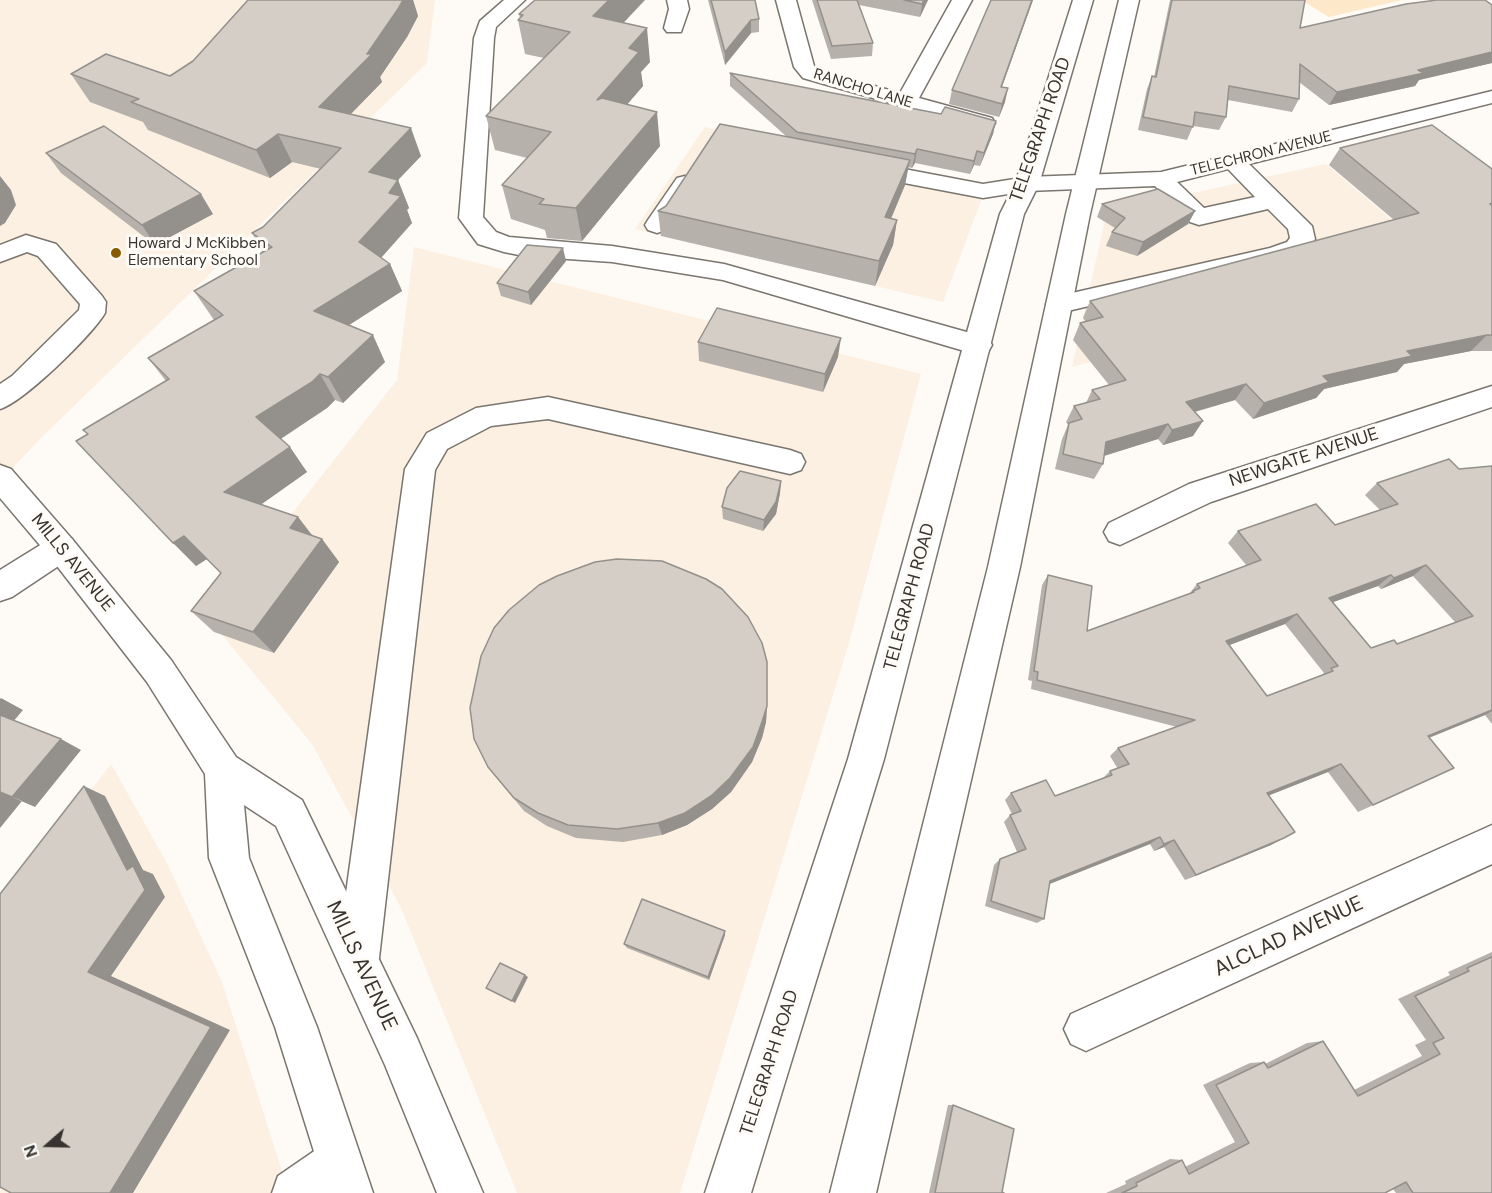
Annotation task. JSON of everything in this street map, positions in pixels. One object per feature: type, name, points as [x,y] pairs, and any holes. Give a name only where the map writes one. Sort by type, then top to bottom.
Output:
[{"type":"main road","points":[[515,0],[488,25],[484,38],[471,218],[487,238],[524,248],[612,254],[724,272],[978,345]]},
{"type":"main road","points":[[674,28],[679,9],[677,0]]},
{"type":"main road","name":"RANCHO LANE","points":[[786,0],[804,67],[810,74],[992,125]]},
{"type":"main road","points":[[906,102],[962,0]]},
{"type":"main road","name":"TELEGRAPH ROAD","points":[[728,1193],[866,759],[1012,214],[1027,184],[1083,0]]},
{"type":"main road","points":[[853,1193],[1004,567],[1059,304],[1129,0]]},
{"type":"main road","name":"TELECHRON AVENUE","points":[[843,164],[983,191],[1027,184],[1161,179],[1492,97]]},
{"type":"main road","points":[[1059,304],[1296,248],[1303,239],[1300,226],[1233,162]]},
{"type":"main road","points":[[657,225],[695,167]]},
{"type":"main road","points":[[1161,179],[1199,217],[1273,200]]},
{"type":"main road","points":[[0,254],[26,243],[47,250],[93,302],[92,313],[22,383],[0,399]]},
{"type":"main road","name":"NEWGATE AVENUE","points":[[1120,532],[1200,493],[1492,396]]},
{"type":"main road","points":[[358,958],[420,469],[437,441],[486,416],[548,408],[790,462]]},
{"type":"main road","name":"MILLS AVENUE","points":[[0,477],[61,548],[159,671],[223,770],[289,813],[402,1053],[460,1193]]},
{"type":"main road","points":[[0,587],[61,548]]},
{"type":"main road","name":"MILLS AVENUE","points":[[223,770],[229,858],[296,1027],[344,1177]]},
{"type":"main road","name":"ALCLAD AVENUE","points":[[1086,1029],[1492,844]]},
{"type":"main road","points":[[295,1193],[344,1177]]},
{"type":"shaded area","name":"Howard J McKibben Elementary School","points":[[0,0],[435,0],[427,63],[41,438],[2,479],[0,477]]},
{"type":"shaded area","points":[[1301,0],[1402,0],[1329,17]]},
{"type":"shaded area","points":[[705,127],[987,185],[943,302],[635,229]]},
{"type":"shaded area","points":[[1326,164],[1412,237],[1392,278],[1072,367],[1105,220],[1156,201]]},
{"type":"shaded area","points":[[414,247],[921,374],[849,643],[680,1193],[517,1193],[401,908],[312,744],[209,619],[397,380]]},
{"type":"shaded area","points":[[111,764],[167,863],[222,982],[289,1193],[0,1193],[0,910]]},
{"type":"building","points":[[248,0],[403,0],[367,54],[372,54],[319,107],[411,128],[369,172],[398,180],[389,193],[401,196],[359,242],[390,264],[314,311],[373,335],[328,377],[320,374],[312,382],[256,417],[290,447],[224,492],[298,517],[290,528],[322,539],[253,632],[191,611],[221,573],[184,536],[173,543],[76,441],[88,434],[83,430],[169,379],[148,358],[223,315],[194,291],[272,247],[252,233],[263,227],[341,148],[278,134],[256,150],[131,102],[139,99],[71,74],[106,54],[170,76],[193,61]]},
{"type":"building","points":[[535,0],[609,0],[593,16],[647,28],[629,48],[639,52],[597,100],[602,98],[657,112],[576,208],[539,204],[544,199],[502,185],[551,132],[486,116],[570,32],[518,20],[523,15],[519,14]]},
{"type":"building","points":[[711,0],[755,0],[759,19],[751,20],[725,52]]},
{"type":"building","points":[[817,0],[857,0],[873,43],[832,46]]},
{"type":"building","points":[[904,0],[924,0],[922,4]]},
{"type":"building","points":[[991,0],[1032,0],[1001,87],[1008,88],[1002,104],[952,90]]},
{"type":"building","points":[[1172,0],[1305,0],[1300,28],[1406,4],[1437,0],[1485,0],[1492,5],[1492,52],[1418,70],[1424,73],[1337,92],[1300,64],[1299,99],[1229,86],[1226,117],[1195,112],[1193,127],[1143,117],[1152,76],[1156,77]]},
{"type":"building","points":[[730,73],[941,114],[945,107],[996,121],[984,153],[977,151],[974,161],[917,149],[915,154],[797,132]]},
{"type":"building","points":[[720,124],[910,160],[885,217],[897,220],[879,261],[658,211],[666,206]]},
{"type":"building","points":[[1432,125],[1492,169],[1492,203],[1490,204],[1492,206],[1492,335],[1407,351],[1412,356],[1323,376],[1329,382],[1264,403],[1246,384],[1186,402],[1203,421],[1172,430],[1168,424],[1106,442],[1103,464],[1063,454],[1069,423],[1082,419],[1074,406],[1100,399],[1092,390],[1126,380],[1080,323],[1103,317],[1090,301],[1419,213],[1340,148]]},
{"type":"building","points":[[104,126],[201,194],[142,225],[46,153]]},
{"type":"building","points":[[1158,189],[1195,211],[1143,242],[1112,232],[1125,218],[1102,204]]},
{"type":"building","points":[[527,245],[563,248],[528,292],[497,283]]},
{"type":"building","points":[[717,308],[841,338],[825,374],[698,342]]},
{"type":"building","points":[[1449,459],[1459,469],[1492,466],[1492,710],[1428,736],[1454,768],[1373,805],[1341,764],[1267,793],[1295,832],[1196,875],[1174,840],[1164,844],[1160,837],[1050,881],[1044,919],[991,901],[1000,859],[1026,849],[1010,815],[1021,811],[1011,793],[1046,780],[1055,796],[1112,775],[1110,771],[1129,764],[1118,748],[1195,720],[1037,680],[1038,672],[1034,671],[1048,575],[1092,586],[1087,631],[1194,592],[1200,588],[1197,584],[1261,560],[1238,531],[1316,504],[1335,525],[1398,504],[1377,483]],"holes":[[[1426,565],[1473,616],[1397,644],[1394,640],[1371,648],[1329,598],[1391,575],[1394,578]],[[1297,614],[1338,666],[1331,668],[1333,671],[1267,696],[1226,641]]]},
{"type":"building","points":[[740,471],[781,481],[776,502],[764,520],[722,507],[727,488]]},
{"type":"building","points":[[617,559],[662,561],[706,579],[722,589],[748,617],[762,643],[767,662],[767,706],[753,747],[730,778],[711,796],[685,813],[658,823],[617,829],[568,825],[538,813],[514,798],[488,767],[474,739],[470,708],[481,656],[494,628],[509,610],[539,585],[557,576],[595,562]]},
{"type":"building","points":[[0,715],[61,739],[12,797],[0,792]]},
{"type":"building","points":[[84,786],[127,870],[133,866],[145,890],[88,972],[211,1027],[110,1193],[11,1193],[0,1187],[0,894]]},
{"type":"building","points":[[642,899],[725,931],[708,977],[624,944]]},
{"type":"building","points":[[1492,957],[1492,1193],[1413,1193],[1406,1182],[1385,1193],[1122,1193],[1137,1186],[1136,1183],[1182,1160],[1189,1174],[1249,1143],[1216,1085],[1264,1062],[1268,1068],[1323,1041],[1358,1096],[1440,1054],[1433,1043],[1444,1038],[1415,996],[1469,971],[1467,968]]},
{"type":"building","points":[[500,963],[525,975],[512,1001],[486,988]]},
{"type":"building","points":[[953,1105],[1014,1129],[1002,1192],[1004,1193],[935,1193]]},
{"type":"place","name":"Howard J McKibben Elementary School","points":[[116,253]]}]
